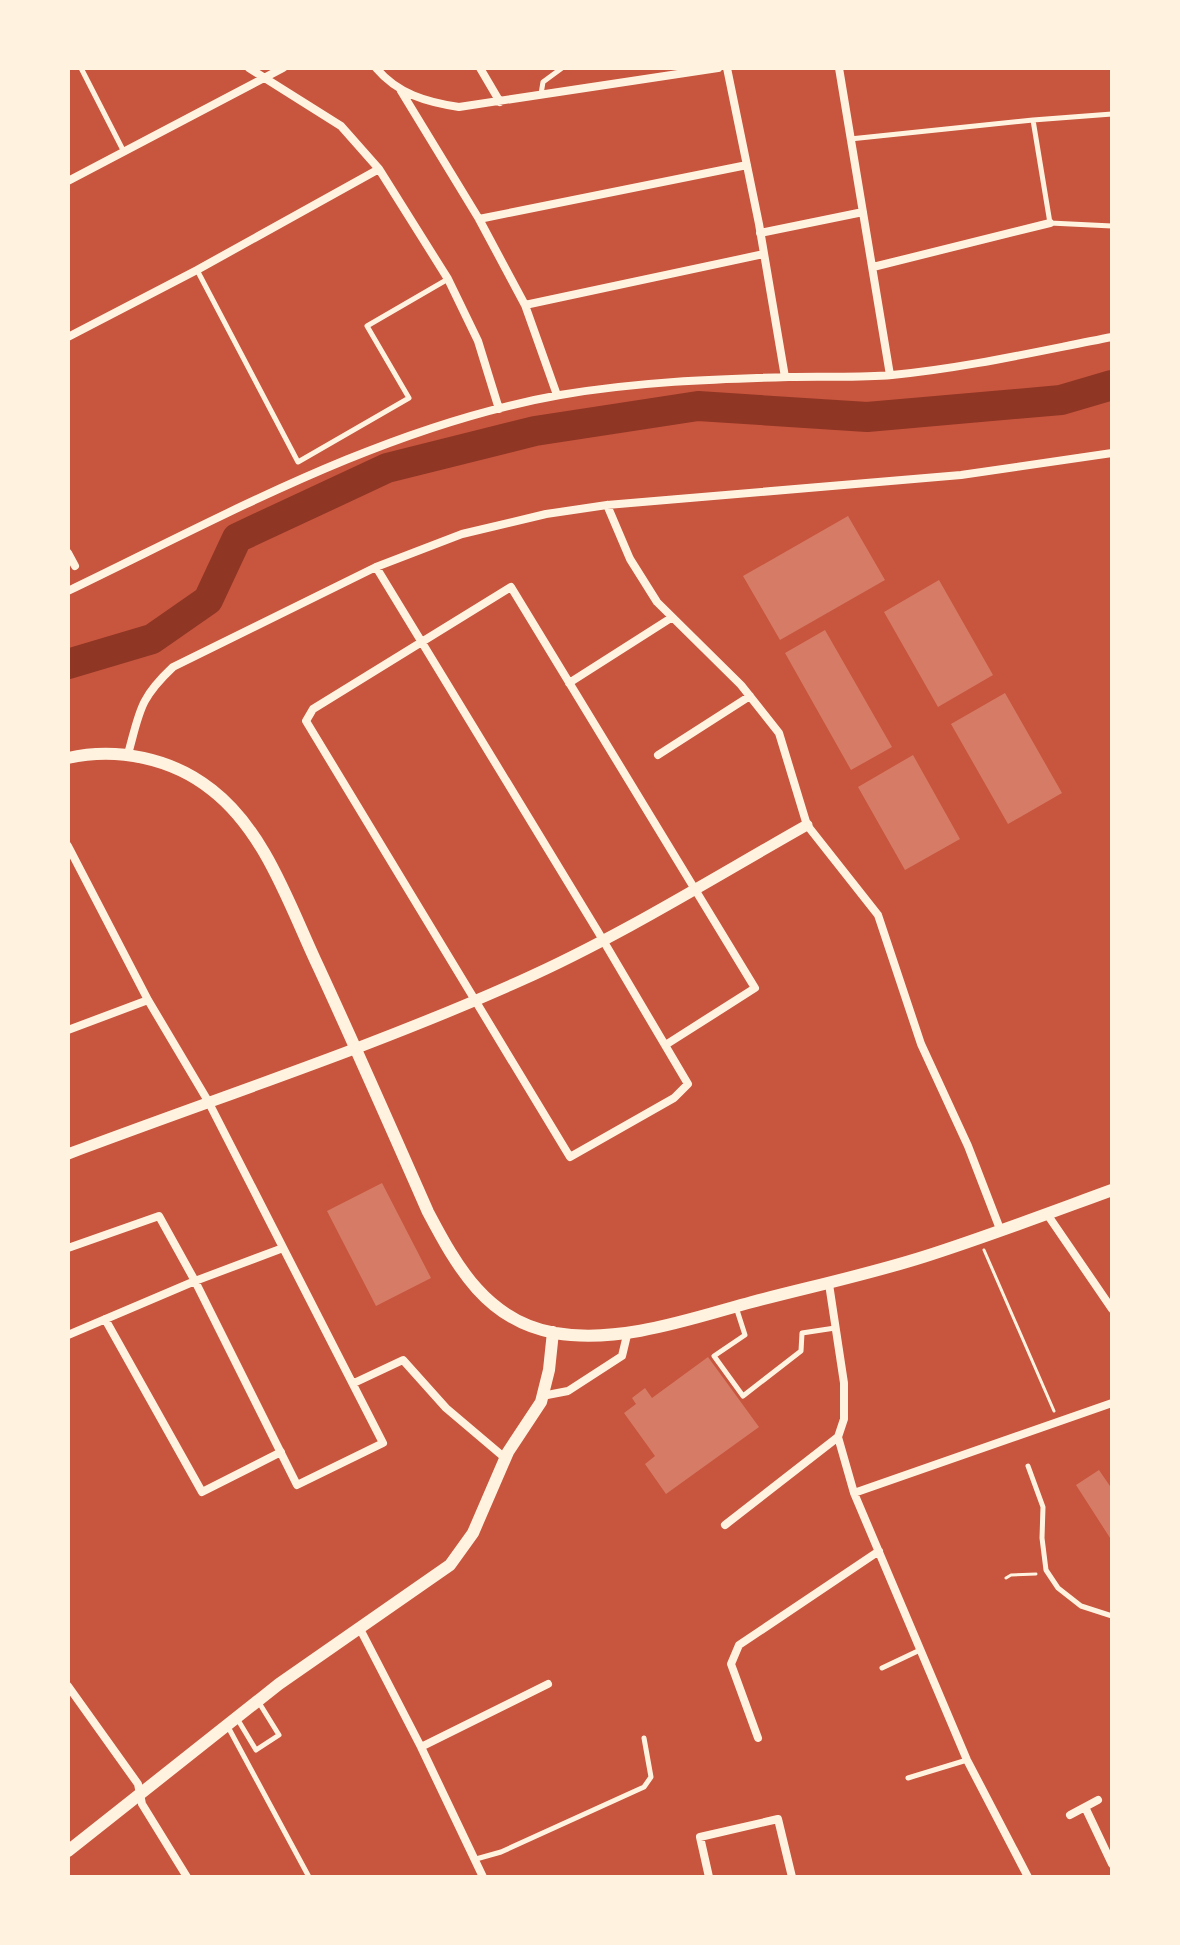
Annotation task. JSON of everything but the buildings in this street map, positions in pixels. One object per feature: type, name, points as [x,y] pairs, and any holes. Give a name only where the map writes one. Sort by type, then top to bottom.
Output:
[{"type":"main road","points":[[68,758],[97,753],[128,754],[176,769],[211,789],[245,825],[282,887],[428,1212],[465,1279],[500,1309],[518,1319],[553,1332],[582,1335],[628,1331],[829,1284],[923,1257],[1112,1190]]},
{"type":"main road","points":[[68,1851],[257,1700],[450,1565],[473,1533],[505,1458],[542,1396],[553,1332]]},
{"type":"street","points":[[249,68],[341,126],[379,169],[448,279],[478,341],[499,409]]},
{"type":"street","points":[[68,181],[283,68]]},
{"type":"street","points":[[376,68],[401,91],[479,219],[525,305],[557,395]]},
{"type":"street","points":[[480,68],[500,102]]},
{"type":"street","points":[[401,91],[428,102],[459,107],[718,68]]},
{"type":"street","points":[[727,68],[785,377]]},
{"type":"street","points":[[839,68],[890,375]]},
{"type":"street","points":[[479,219],[747,165]]},
{"type":"street","points":[[68,337],[379,169]]},
{"type":"street","points":[[760,233],[863,212]]},
{"type":"street","points":[[873,267],[1050,223]]},
{"type":"street","points":[[525,305],[764,254]]},
{"type":"street","points":[[68,591],[303,478],[369,451],[499,409],[557,395],[634,384],[890,375],[949,368],[1112,337]]},
{"type":"street","points":[[128,754],[142,703],[152,687],[173,667],[376,567],[462,534],[546,514],[607,505],[961,475],[1112,453]]},
{"type":"street","points":[[607,505],[630,559],[657,602],[750,696],[779,733],[807,825],[878,915],[921,1044],[968,1146],[1000,1229]]},
{"type":"street","points":[[68,553],[75,566]]},
{"type":"street","points":[[376,567],[420,642],[667,1044],[688,1084],[674,1098],[570,1157],[306,721],[313,709],[420,642],[511,587],[755,988],[667,1044]]},
{"type":"street","points":[[569,683],[671,618]]},
{"type":"street","points":[[658,755],[750,696]]},
{"type":"street","points":[[68,1154],[476,1001],[524,980],[807,825]]},
{"type":"street","points":[[68,846],[148,1000],[208,1101],[383,1443],[297,1485],[159,1216],[68,1248]]},
{"type":"street","points":[[68,1030],[148,1000]]},
{"type":"street","points":[[1047,1214],[1112,1309]]},
{"type":"street","points":[[68,1335],[195,1281],[283,1248]]},
{"type":"street","points":[[725,1525],[838,1437],[844,1419],[844,1383],[829,1284]]},
{"type":"street","points":[[105,1319],[202,1492],[281,1452]]},
{"type":"street","points":[[542,1396],[568,1391],[622,1356],[628,1331]]},
{"type":"street","points":[[354,1383],[403,1360],[446,1408],[505,1458]]},
{"type":"street","points":[[854,1493],[1112,1403]]},
{"type":"street","points":[[838,1437],[854,1493],[967,1760],[1028,1877]]},
{"type":"street","points":[[758,1738],[731,1664],[739,1645],[879,1551]]},
{"type":"street","points":[[359,1627],[483,1877]]},
{"type":"street","points":[[421,1747],[548,1684]]},
{"type":"street","points":[[68,1686],[138,1784],[142,1804],[187,1877]]},
{"type":"street","points":[[1070,1815],[1098,1800]]},
{"type":"street","points":[[1085,1807],[1112,1864]]},
{"type":"street","points":[[709,1877],[700,1837],[778,1819],[792,1877]]},
{"type":"lane","points":[[81,68],[124,152]]},
{"type":"lane","points":[[540,95],[543,82],[562,68]]},
{"type":"lane","points":[[850,139],[1112,114]]},
{"type":"lane","points":[[1033,120],[1050,223],[1112,226]]},
{"type":"lane","points":[[197,270],[298,462],[409,398],[367,326],[448,279]]},
{"type":"lane","points":[[736,1307],[745,1335],[714,1356],[743,1396],[801,1351],[802,1333],[835,1328]]},
{"type":"lane","points":[[1028,1466],[1043,1507],[1042,1538],[1046,1570],[1058,1588],[1081,1606],[1112,1616]]},
{"type":"lane","points":[[882,1668],[920,1650]]},
{"type":"lane","points":[[231,1720],[256,1750],[279,1735],[257,1700]]},
{"type":"lane","points":[[231,1720],[309,1877]]},
{"type":"lane","points":[[474,1860],[501,1852],[644,1787],[651,1777],[644,1738]]},
{"type":"lane","points":[[908,1778],[967,1760]]},
{"type":"path","points":[[982,1246],[1059,1423]]},
{"type":"path","points":[[1006,1578],[1046,1570]]},
{"type":"waterway","points":[[68,664],[152,639],[208,600],[237,538],[387,468],[535,431],[698,406],[867,417],[1061,400],[1112,385]]}]
